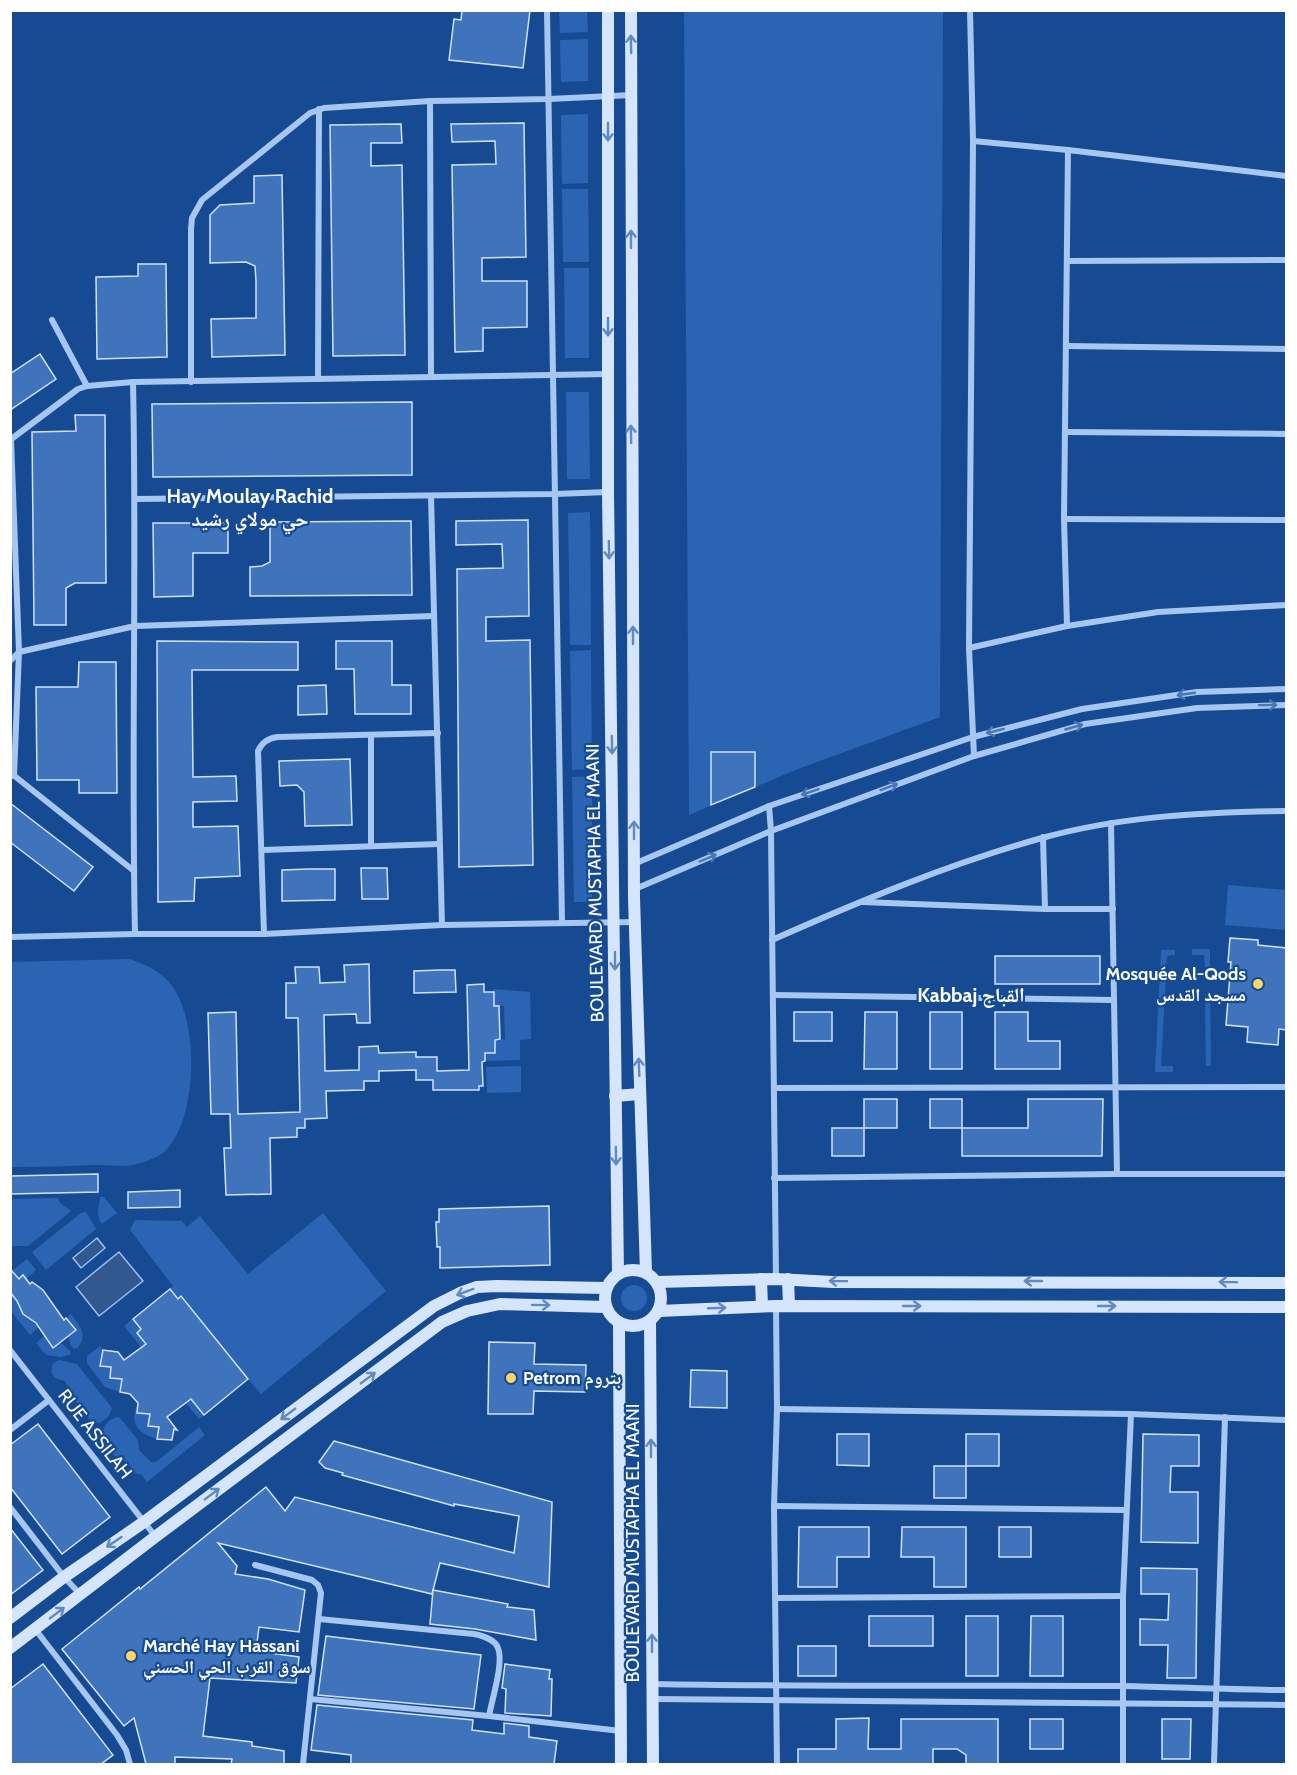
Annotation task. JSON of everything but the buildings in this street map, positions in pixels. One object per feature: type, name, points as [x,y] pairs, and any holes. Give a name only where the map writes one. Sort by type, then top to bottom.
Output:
[{"type":"street","points":[[548,10],[562,923]]},
{"type":"street","name":"BOULEVARD MUSTAPHA EL MAANI","points":[[608,10],[608,492],[618,1274]]},
{"type":"street","points":[[631,10],[634,889],[646,1272]]},
{"type":"street","points":[[970,10],[973,141],[969,648],[974,756]]},
{"type":"street","points":[[191,382],[191,229],[196,209],[211,192],[310,113],[319,109],[430,101],[632,95]]},
{"type":"street","points":[[430,101],[431,378]]},
{"type":"street","points":[[318,379],[319,109]]},
{"type":"street","points":[[973,141],[1068,150],[1287,177]]},
{"type":"street","points":[[1067,626],[1064,519],[1068,150]]},
{"type":"street","points":[[1068,261],[1287,260]]},
{"type":"street","points":[[52,320],[87,386]]},
{"type":"street","points":[[1066,346],[1287,349]]},
{"type":"street","points":[[134,871],[12,775],[19,652],[13,574],[11,440],[78,389],[87,386],[133,382],[431,378],[555,373],[608,374]]},
{"type":"street","points":[[133,382],[136,499],[135,934]]},
{"type":"street","points":[[1066,432],[1287,434]]},
{"type":"street","points":[[136,499],[608,492]]},
{"type":"street","points":[[431,496],[442,924]]},
{"type":"street","points":[[1064,519],[1287,520]]},
{"type":"street","points":[[969,648],[1067,626],[1158,612],[1287,605]]},
{"type":"street","points":[[10,661],[19,652],[135,626],[434,616]]},
{"type":"street","points":[[634,864],[769,806],[973,737],[1082,709],[1197,692],[1287,690]]},
{"type":"street","points":[[634,889],[771,831],[974,756],[1085,724],[1197,708],[1287,705]]},
{"type":"street","points":[[264,934],[258,751],[261,745],[271,738],[278,737],[438,733]]},
{"type":"street","points":[[371,735],[371,846]]},
{"type":"street","points":[[769,806],[774,995],[774,1178],[783,1306],[774,1506],[777,1764]]},
{"type":"street","points":[[772,940],[859,902],[952,866],[1043,837],[1111,823],[1209,812],[1287,811]]},
{"type":"street","points":[[1111,823],[1118,1174]]},
{"type":"street","points":[[1043,837],[1045,909]]},
{"type":"street","points":[[262,850],[439,844]]},
{"type":"street","points":[[859,902],[1045,909],[1113,909]]},
{"type":"street","points":[[10,937],[264,934],[442,924],[635,922]]},
{"type":"street","points":[[774,995],[1114,1000]]},
{"type":"street","points":[[774,1088],[1287,1087]]},
{"type":"street","points":[[615,1095],[640,1094]]},
{"type":"street","points":[[774,1178],[1287,1174]]},
{"type":"street","points":[[632,1270],[646,1272],[657,1282],[662,1299],[659,1311],[650,1321],[634,1327],[619,1323],[606,1307],[607,1288],[618,1274],[632,1270]]},
{"type":"street","points":[[761,1279],[762,1306]]},
{"type":"street","points":[[657,1282],[782,1279],[833,1282],[1287,1283]]},
{"type":"street","points":[[10,1618],[64,1577],[144,1522],[434,1306],[477,1287],[607,1288]]},
{"type":"street","points":[[10,1648],[442,1322],[474,1309],[500,1304],[606,1307]]},
{"type":"street","points":[[659,1311],[762,1306],[1287,1307]]},
{"type":"street","name":"BOULEVARD MUSTAPHA EL MAANI","points":[[650,1321],[653,1764]]},
{"type":"street","name":"BOULEVARD MUSTAPHA EL MAANI","points":[[619,1323],[621,1764]]},
{"type":"street","name":"RUE ASSILAH","points":[[10,1350],[155,1537]]},
{"type":"street","points":[[10,1430],[50,1400]]},
{"type":"street","points":[[777,1409],[1131,1414],[1287,1420]]},
{"type":"street","points":[[1123,1764],[1123,1596],[1131,1414]]},
{"type":"street","points":[[1214,1764],[1225,1417]]},
{"type":"street","points":[[774,1506],[1126,1510]]},
{"type":"street","points":[[10,1507],[64,1577],[81,1595]]},
{"type":"street","points":[[255,1564],[312,1580],[318,1585],[321,1593],[303,1764]]},
{"type":"street","points":[[776,1599],[1123,1596]]},
{"type":"street","points":[[319,1619],[474,1634],[491,1640],[498,1647],[500,1659],[489,1716]]},
{"type":"street","points":[[35,1629],[117,1735],[126,1750],[130,1764]]},
{"type":"street","points":[[653,1684],[777,1687],[1124,1686],[1287,1690]]},
{"type":"street","points":[[960,1687],[961,1703]]},
{"type":"street","points":[[310,1699],[621,1731]]},
{"type":"street","points":[[653,1699],[1287,1705]]},
{"type":"shaded area","points":[[935,10],[943,12],[940,717],[798,769],[689,815],[684,11]]},
{"type":"shaded area","points":[[559,11],[587,11],[588,32],[560,33]]},
{"type":"shaded area","points":[[588,39],[588,81],[561,82],[560,40]]},
{"type":"shaded area","points":[[588,114],[588,183],[562,184],[561,115]]},
{"type":"shaded area","points":[[562,189],[588,189],[589,262],[563,262]]},
{"type":"shaded area","points":[[564,268],[589,268],[589,358],[565,358]]},
{"type":"shaded area","points":[[566,392],[589,392],[590,479],[567,479]]},
{"type":"shaded area","points":[[590,512],[591,645],[570,645],[568,513]]},
{"type":"shaded area","points":[[591,650],[592,769],[572,770],[570,651]]},
{"type":"shaded area","points":[[592,776],[592,902],[574,902],[572,777]]},
{"type":"shaded area","points":[[1228,885],[1286,890],[1286,930],[1225,925]]},
{"type":"shaded area","points":[[1192,949],[1210,949],[1210,967],[1205,967],[1204,955],[1192,955]]},
{"type":"shaded area","points":[[1161,950],[1175,950],[1175,955],[1167,956],[1161,1066],[1173,1066],[1173,1072],[1155,1072]]},
{"type":"shaded area","points":[[130,959],[151,968],[169,982],[179,998],[186,1019],[190,1043],[189,1094],[175,1138],[160,1155],[133,1165],[11,1167],[11,962]]},
{"type":"shaded area","points":[[494,989],[530,992],[531,1039],[520,1040],[520,1060],[485,1061],[485,1053],[495,1053],[495,1040],[505,1039],[504,1006],[494,1006]]},
{"type":"shaded area","points":[[1205,997],[1210,997],[1211,1066],[1206,1066]]},
{"type":"shaded area","points":[[521,1066],[521,1092],[487,1093],[486,1067]]},
{"type":"shaded area","points":[[100,1197],[104,1197],[117,1213],[102,1224],[98,1214]]},
{"type":"shaded area","points":[[58,1198],[60,1203],[71,1211],[28,1246],[11,1246],[11,1199]]},
{"type":"shaded area","points":[[86,1212],[96,1229],[46,1270],[32,1252],[81,1213]]},
{"type":"shaded area","points":[[323,1213],[386,1291],[261,1394],[248,1379],[199,1419],[124,1326],[173,1286],[130,1230],[135,1220],[182,1221],[187,1227],[200,1216],[248,1274]]},
{"type":"shaded area","points":[[97,1238],[105,1248],[81,1268],[73,1258]]},
{"type":"shaded area","points":[[119,1252],[143,1281],[99,1316],[76,1287]]},
{"type":"shaded area","points":[[27,1259],[36,1270],[26,1279],[18,1280],[12,1271]]},
{"type":"shaded area","points":[[634,1285],[643,1289],[647,1298],[643,1307],[634,1311],[625,1307],[621,1298],[625,1289]]},
{"type":"shaded area","points":[[10,1292],[17,1300],[23,1314],[39,1327],[30,1335],[11,1311]]},
{"type":"shaded area","points":[[71,1314],[83,1334],[78,1348],[74,1349],[68,1336],[76,1330],[66,1318]]},
{"type":"shaded area","points":[[44,1336],[53,1348],[59,1343],[64,1345],[71,1352],[70,1355],[60,1357],[46,1355],[36,1343]]},
{"type":"shaded area","points":[[100,1346],[103,1350],[100,1366],[111,1367],[110,1378],[122,1379],[120,1392],[105,1387],[87,1363],[87,1356]]},
{"type":"shaded area","points":[[59,1360],[77,1364],[112,1408],[109,1416],[100,1423],[90,1422],[86,1410],[75,1401],[65,1381],[54,1376],[53,1364]]},
{"type":"shaded area","points":[[138,1403],[137,1413],[150,1414],[148,1426],[159,1427],[157,1439],[144,1434],[137,1426],[134,1416]]},
{"type":"shaded area","points":[[117,1417],[138,1440],[139,1450],[151,1462],[156,1462],[199,1427],[205,1435],[147,1482],[142,1475],[134,1473],[128,1462],[113,1455],[104,1441],[104,1427]]},
{"type":"place","name":"Mosquée Al-Qods مسجد القدس","points":[[1258,984]]},
{"type":"place","name":"Petrom بتروم","points":[[511,1378]]},
{"type":"place","name":"Marché Hay Hassani سوق القرب الحي الحسني","points":[[131,1656]]},
{"type":"district","name":"Hay Moulay Rachid حي مولاي رشيد","points":[[250,508]]},
{"type":"district","name":"Kabbaj القباج","points":[[971,995]]}]
